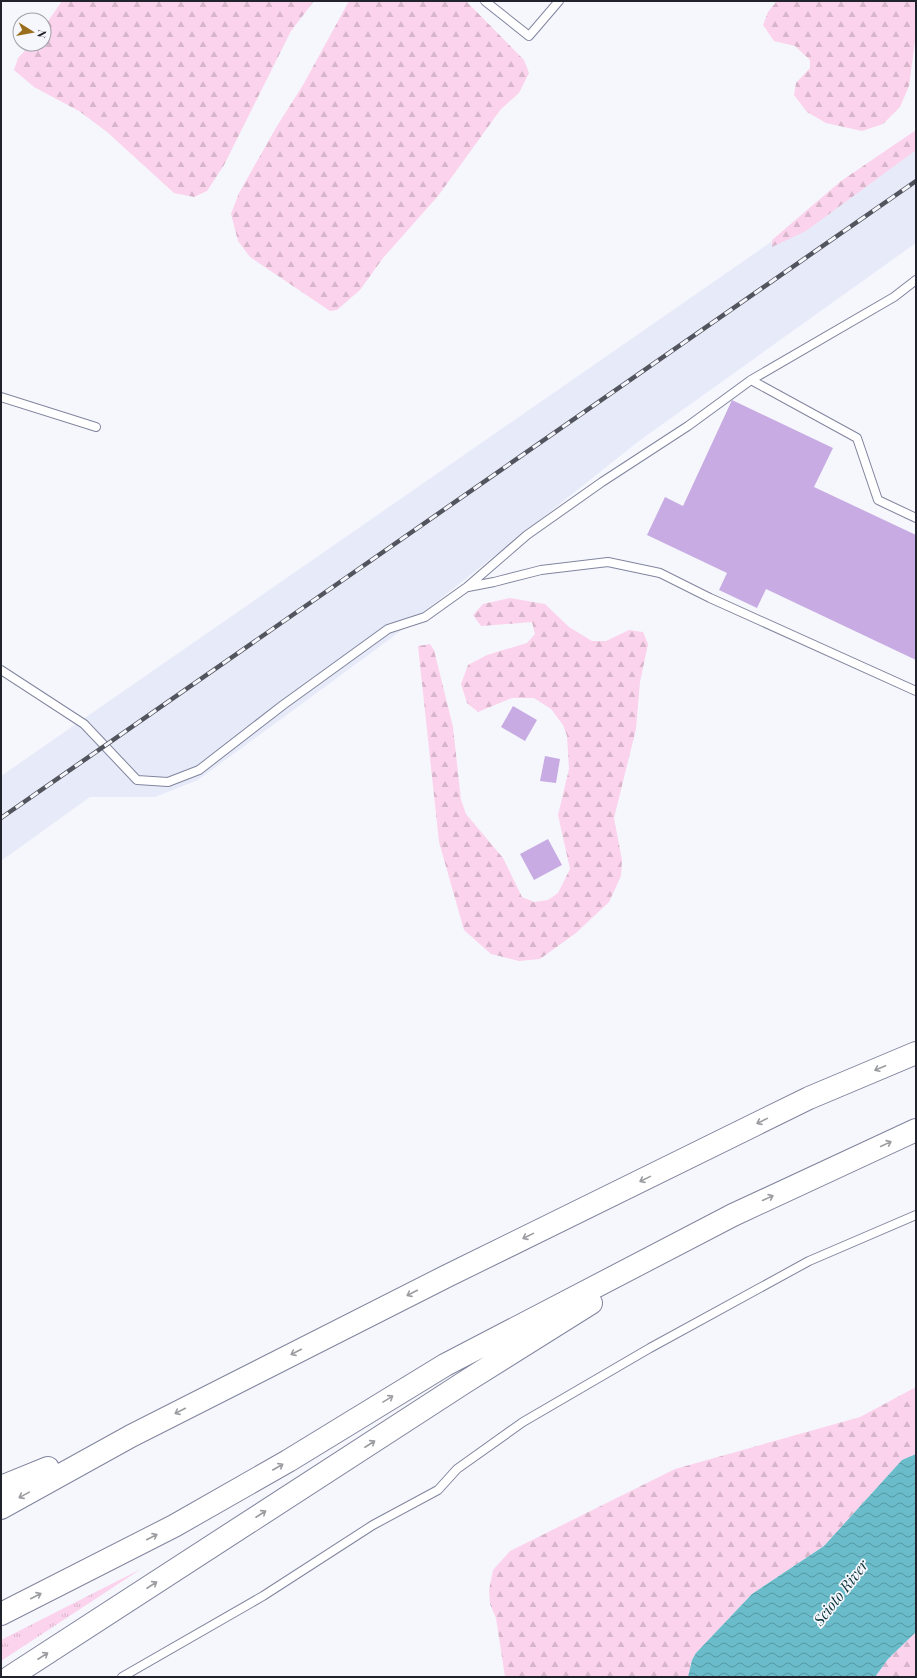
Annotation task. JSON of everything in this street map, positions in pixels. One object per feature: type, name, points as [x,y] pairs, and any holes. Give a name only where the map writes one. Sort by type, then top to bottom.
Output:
[{"type":"highway","points":[[1,1508],[131,1436],[447,1276],[809,1098],[916,1053]]},
{"type":"highway","points":[[1,1614],[174,1526],[288,1461],[445,1365],[733,1215],[916,1130]]},
{"type":"highway","points":[[10,1677],[464,1382],[733,1215]]},
{"type":"highway","points":[[1,1487],[131,1436]]},
{"type":"lane","points":[[485,1],[529,36],[559,1]]},
{"type":"lane","points":[[1,670],[84,724],[137,780],[168,782],[199,770],[283,705],[388,629],[425,617],[466,587],[527,535],[602,482],[688,426],[751,380],[894,297],[916,280]]},
{"type":"lane","points":[[751,380],[857,438],[878,500],[916,518]]},
{"type":"lane","points":[[1,397],[96,427]]},
{"type":"lane","points":[[466,587],[494,582],[541,570],[608,562],[660,573],[710,598],[916,691]]},
{"type":"lane","points":[[122,1677],[263,1596],[373,1525],[438,1490],[457,1469],[523,1422],[617,1367],[809,1261],[916,1215]]},
{"type":"shaded area","points":[[916,139],[916,243],[639,441],[390,639],[198,780],[155,797],[90,797],[1,861],[1,776],[833,199]]},
{"type":"green space","points":[[62,1],[314,1],[291,31],[224,165],[207,191],[194,197],[174,193],[107,132],[79,111],[34,87],[14,70],[18,58],[24,52],[52,52],[52,15]]},
{"type":"green space","points":[[349,1],[466,1],[524,60],[529,73],[519,93],[501,109],[438,196],[383,258],[360,290],[337,310],[330,311],[250,257],[238,241],[231,214],[239,193],[277,126],[303,85]]},
{"type":"green space","points":[[777,1],[916,1],[916,34],[909,86],[900,107],[883,124],[862,131],[826,123],[807,112],[794,95],[796,83],[810,68],[810,60],[795,46],[774,41],[763,25],[768,12]]},
{"type":"green space","points":[[916,130],[916,150],[806,231],[772,247],[772,240],[841,181]]},
{"type":"green space","points":[[510,598],[545,604],[569,627],[592,641],[606,641],[629,630],[643,632],[648,644],[640,682],[636,729],[614,818],[622,860],[621,876],[609,902],[576,933],[540,959],[519,961],[491,954],[464,930],[439,842],[418,646],[430,644],[434,650],[453,727],[461,800],[466,814],[503,858],[522,897],[534,902],[548,900],[558,893],[570,869],[558,815],[569,769],[567,736],[563,725],[551,709],[534,698],[512,698],[478,712],[467,703],[461,684],[468,665],[487,655],[527,643],[535,634],[532,622],[481,626],[473,615],[483,604]]},
{"type":"green space","points":[[916,1387],[916,1454],[902,1460],[824,1546],[752,1594],[696,1653],[692,1660],[688,1677],[505,1677],[496,1618],[490,1604],[489,1590],[493,1570],[510,1551],[675,1469],[860,1417]]},
{"type":"green space","points":[[141,1569],[1,1661],[1,1640]]},
{"type":"green space","points":[[916,1632],[916,1677],[875,1677],[888,1659]]},
{"type":"water","name":"Scioto River","points":[[916,1454],[916,1632],[888,1659],[875,1677],[688,1677],[692,1660],[696,1653],[752,1594],[824,1546],[902,1460]]},
{"type":"building","points":[[732,400],[833,448],[814,487],[916,535],[916,660],[766,589],[757,608],[719,590],[727,573],[647,535],[665,497],[683,506]]},
{"type":"building","points":[[513,706],[537,720],[525,741],[501,727]]},
{"type":"building","points":[[545,756],[560,759],[556,783],[540,781]]},
{"type":"building","points":[[548,839],[562,865],[534,880],[520,854]]},
{"type":"railway","points":[[1,818],[916,181]]}]
